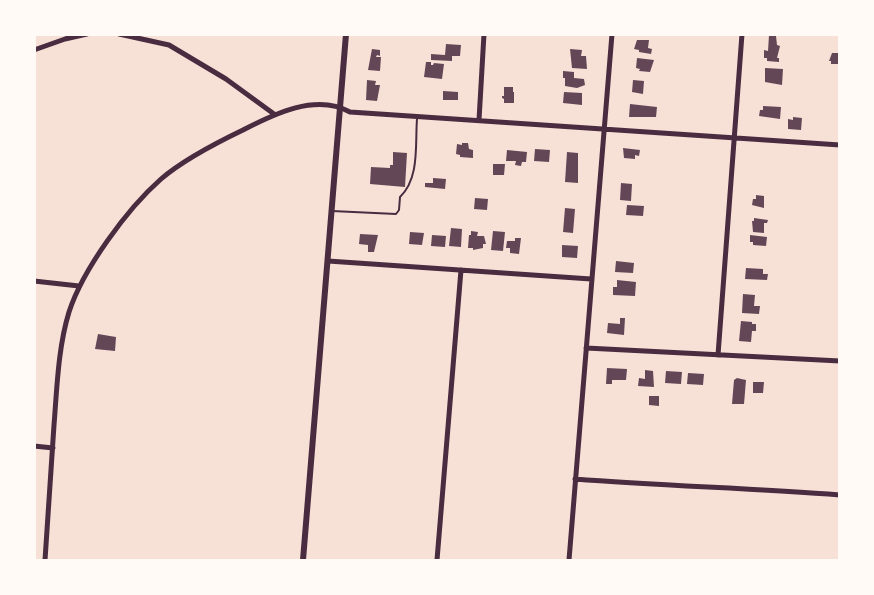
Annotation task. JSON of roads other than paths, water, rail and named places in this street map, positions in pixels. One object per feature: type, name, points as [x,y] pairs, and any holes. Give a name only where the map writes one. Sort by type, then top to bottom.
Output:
[{"type":"street","points":[[34,50],[87,34]]},
{"type":"street","points":[[119,34],[169,45],[226,79],[274,114]]},
{"type":"street","points":[[303,561],[346,34]]},
{"type":"street","points":[[479,120],[484,34]]},
{"type":"street","points":[[569,561],[612,34]]},
{"type":"street","points":[[718,355],[742,34]]},
{"type":"street","points":[[45,561],[57,388],[63,337],[79,286],[114,232],[162,178],[217,143],[274,114],[322,104],[340,106],[350,112],[840,145]]},
{"type":"street","points":[[328,261],[591,279]]},
{"type":"street","points":[[437,561],[461,270]]},
{"type":"street","points":[[34,281],[79,286]]},
{"type":"street","points":[[586,348],[840,361]]},
{"type":"street","points":[[34,446],[53,448]]},
{"type":"street","points":[[575,479],[840,495]]},
{"type":"lane","points":[[332,211],[396,214],[399,210],[400,197],[413,178],[417,116]]}]
